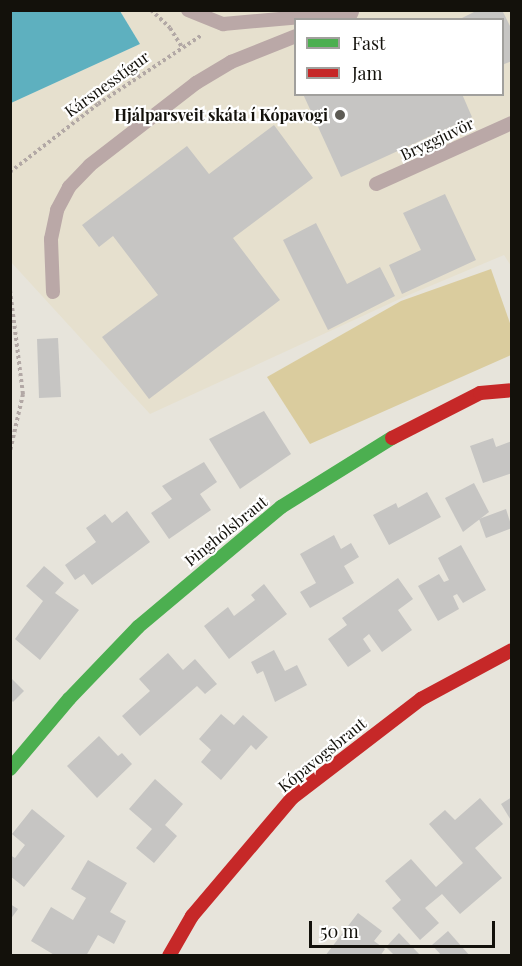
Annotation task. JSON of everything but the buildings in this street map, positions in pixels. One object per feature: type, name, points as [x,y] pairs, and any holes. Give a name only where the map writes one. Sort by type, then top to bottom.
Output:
[{"type":"street","name":"Þinghólsbraut","points":[[10,769],[69,699],[138,627],[280,507],[414,424],[480,393],[512,390]]},
{"type":"street","name":"Kópavogsbraut","points":[[169,956],[192,916],[292,798],[421,699],[512,650]]},
{"type":"lane","points":[[188,10],[224,24],[294,18]]},
{"type":"lane","points":[[299,18],[336,15]]},
{"type":"lane","points":[[53,292],[51,238],[57,210],[69,187],[90,165],[196,83],[231,62],[294,37]]},
{"type":"lane","name":"Bryggjuvör","points":[[376,184],[512,123]]},
{"type":"path","points":[[151,10],[170,28],[182,47]]},
{"type":"path","name":"Kársnesstígur","points":[[10,172],[98,104],[182,47],[224,24]]},
{"type":"path","points":[[10,290],[23,394],[10,451]]},
{"type":"shaded area","points":[[120,11],[511,11],[511,266],[504,255],[404,297],[150,414],[11,262],[11,103],[140,44]]},
{"type":"shaded area","points":[[491,269],[511,326],[511,355],[310,444],[267,377],[401,301]]},
{"type":"water","points":[[10,11],[120,11],[140,44],[11,103]]},
{"type":"traffic: fast","points":[[10,769],[69,699],[138,627],[281,507],[392,438]]},
{"type":"traffic: jam","points":[[392,438],[480,393],[512,390]]},
{"type":"traffic: jam","points":[[169,956],[192,916],[292,798],[421,699],[512,650]]},
{"type":"place","name":"Hjálparsveit skáta í Kópavogi","points":[[340,115]]}]
